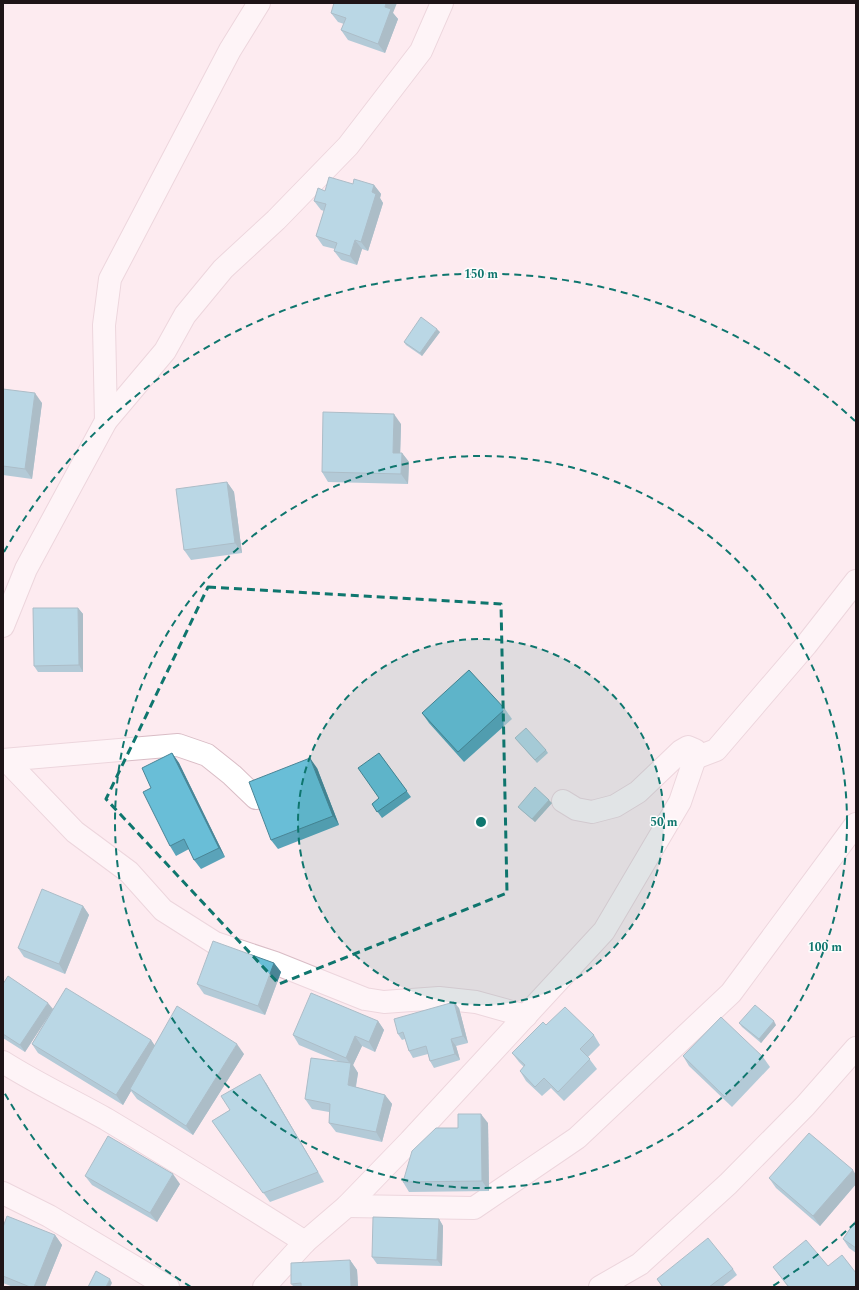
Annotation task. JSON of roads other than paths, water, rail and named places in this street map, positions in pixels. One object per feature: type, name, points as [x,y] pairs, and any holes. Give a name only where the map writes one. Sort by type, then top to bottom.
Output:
[{"type":"street","points":[[106,421],[104,325],[110,279],[226,57],[259,3]]},
{"type":"street","points":[[3,626],[26,569],[106,421],[165,352],[185,315],[224,269],[276,220],[348,146],[421,51],[442,3]]},
{"type":"street","points":[[695,758],[716,750],[806,645],[856,581]]},
{"type":"street","points":[[5,760],[178,745],[207,755],[232,775],[256,798]]},
{"type":"street","points":[[264,1287],[305,1242],[348,1206],[604,931],[680,802],[695,758],[695,750],[688,747],[681,751],[638,792],[614,806],[592,812],[576,809],[563,801]]},
{"type":"street","points":[[5,760],[75,832],[129,872],[163,910],[215,943],[275,963],[365,999],[384,1002],[439,998],[469,1001],[526,1016]]},
{"type":"street","points":[[348,1206],[474,1208],[577,1138],[731,993],[856,824]]},
{"type":"street","points":[[600,1287],[640,1264],[728,1184],[806,1106],[856,1048]]},
{"type":"street","points":[[3,1062],[76,1102],[160,1151],[305,1242]]},
{"type":"street","points":[[3,1193],[49,1216],[168,1287]]}]
